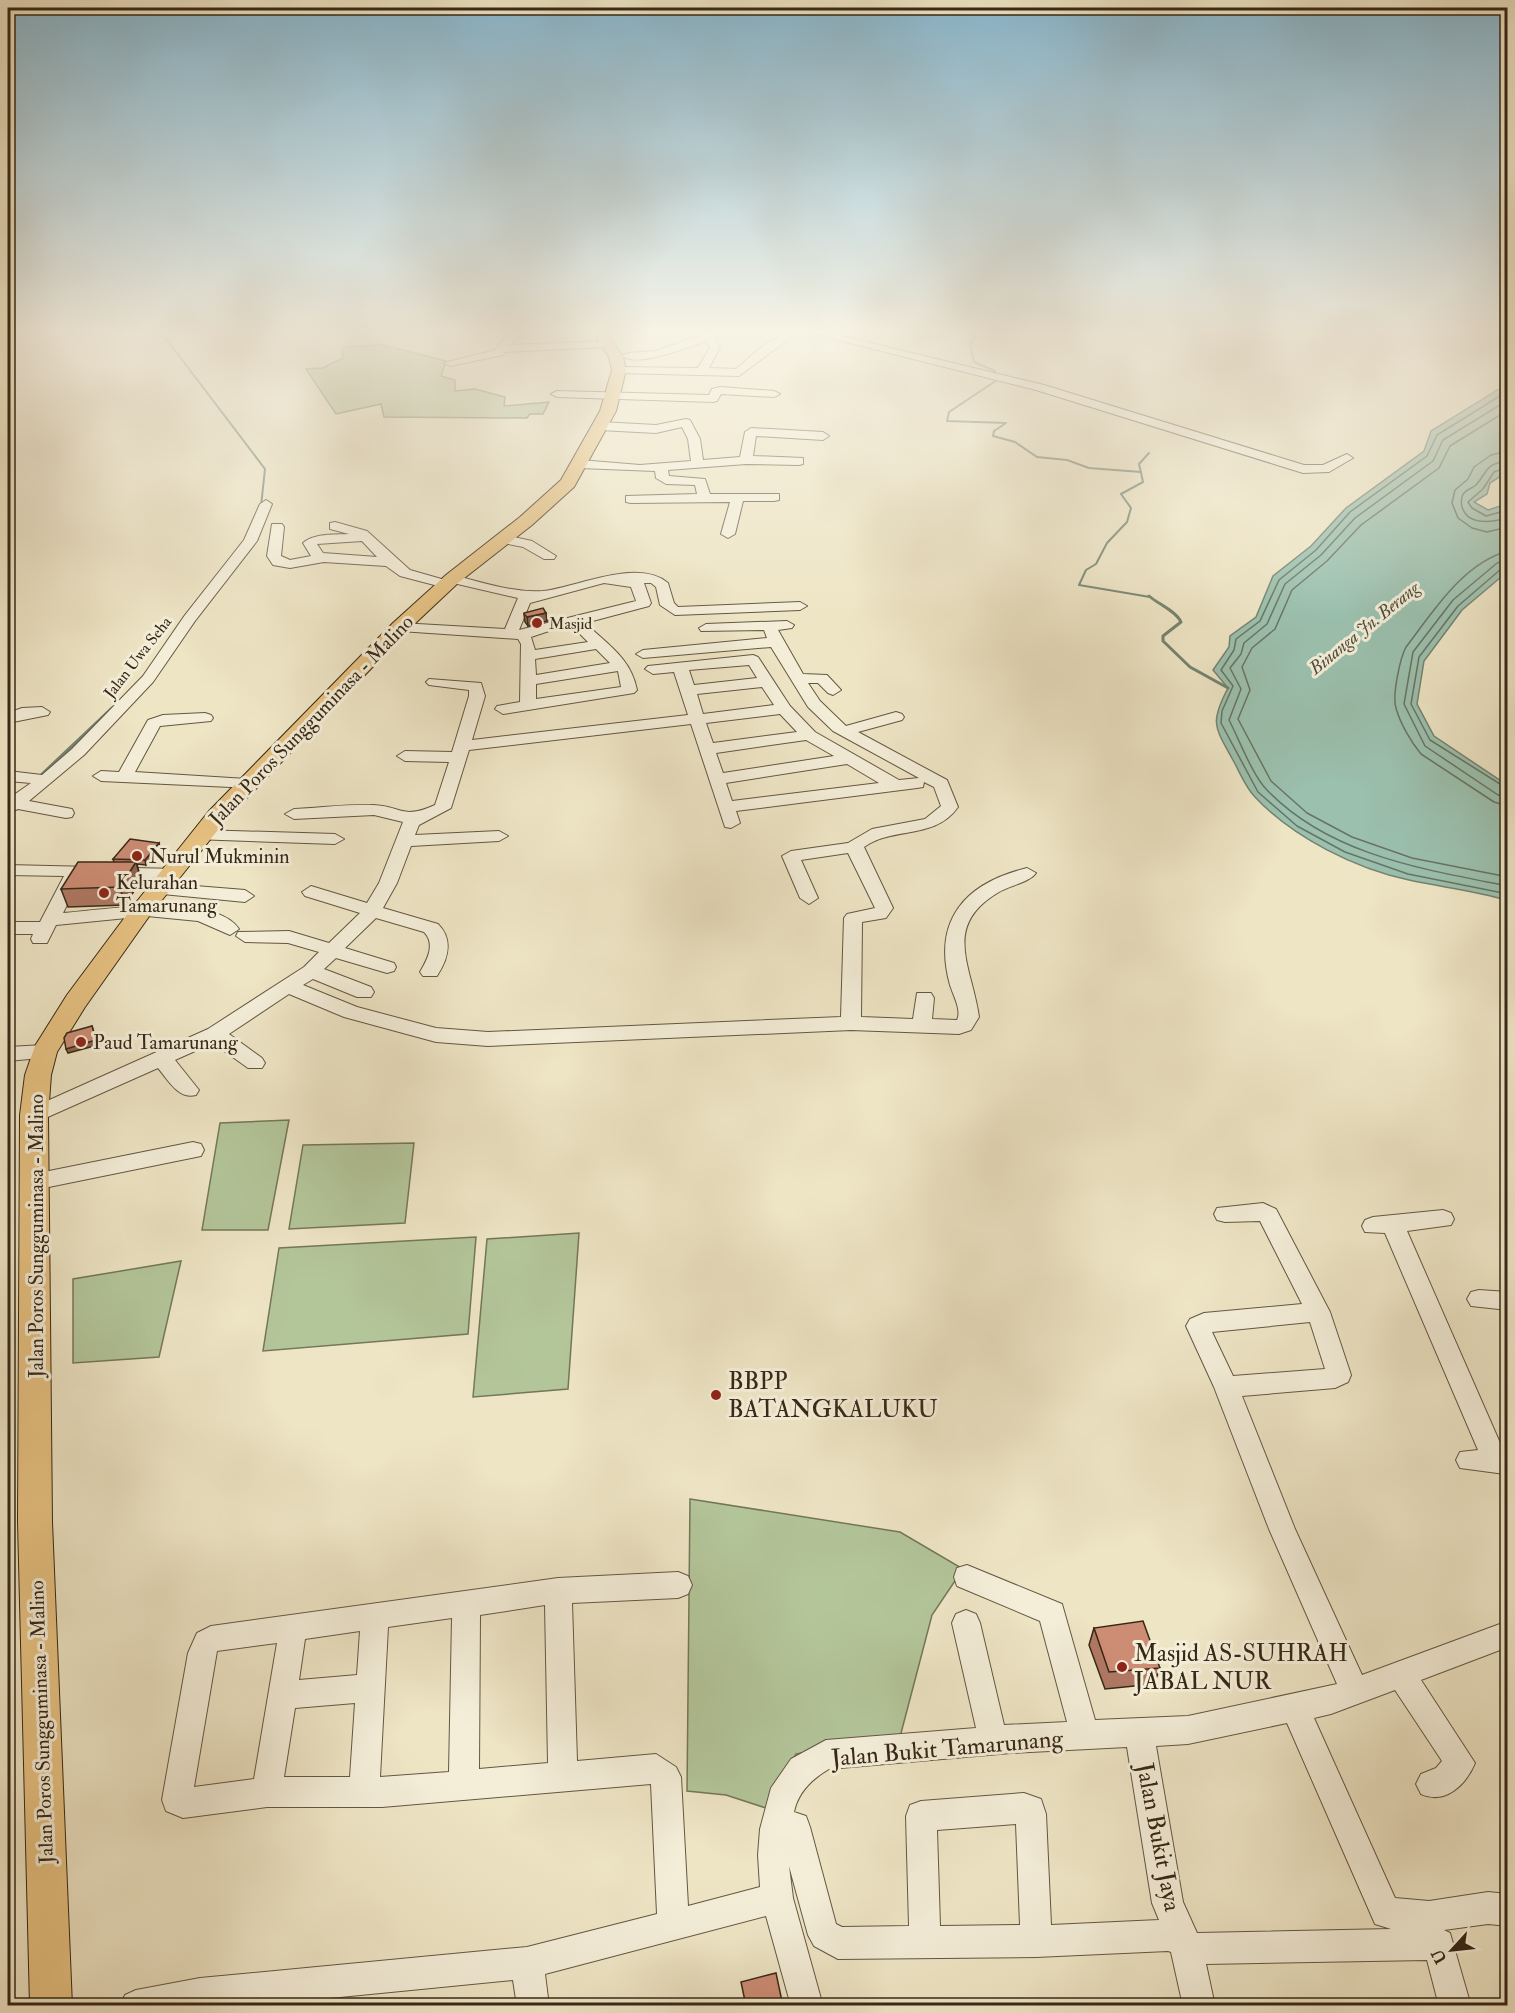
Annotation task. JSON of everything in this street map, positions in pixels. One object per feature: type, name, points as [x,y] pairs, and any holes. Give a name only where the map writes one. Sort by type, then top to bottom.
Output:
[{"type":"main road","name":"Jalan Poros Sungguminasa - Malino","points":[[51,2006],[35,1522],[34,1115],[38,1075],[44,1052],[76,1002],[141,911],[200,835],[400,627],[449,581],[557,494],[580,464],[600,426]]},
{"type":"street","points":[[600,426],[656,429],[671,426]]},
{"type":"street","points":[[688,426],[694,438],[697,463]]},
{"type":"street","points":[[1165,426],[1303,469],[1325,469],[1347,458]]},
{"type":"street","points":[[746,460],[751,432],[823,436]]},
{"type":"street","points":[[580,464],[626,469],[746,460],[799,461]]},
{"type":"street","points":[[661,468],[662,478],[666,480],[701,482],[704,498]]},
{"type":"street","points":[[631,499],[774,497]]},
{"type":"street","points":[[728,534],[737,498]]},
{"type":"street","name":"Jalan Uwa Seha","points":[[11,806],[104,726],[147,679],[190,618],[250,542],[266,504]]},
{"type":"street","points":[[335,526],[356,531],[367,538],[390,562],[405,573],[524,596],[545,595],[604,579],[655,579],[663,586],[665,603],[675,611],[800,606]]},
{"type":"street","points":[[277,527],[322,558]]},
{"type":"street","points":[[367,538],[299,541],[274,556],[281,564],[322,558],[390,562]]},
{"type":"street","points":[[504,539],[527,544],[549,556]]},
{"type":"street","points":[[400,627],[517,634],[644,603],[640,586],[629,582],[555,597],[525,599],[517,634]]},
{"type":"street","points":[[502,709],[629,690],[630,684],[622,666],[602,644],[575,621]]},
{"type":"street","points":[[706,628],[787,625]]},
{"type":"street","points":[[769,626],[775,642],[814,704],[844,731],[940,784],[950,807],[943,818],[933,823],[883,831],[860,840],[855,846],[791,856],[809,898]]},
{"type":"street","points":[[517,634],[527,639],[530,680],[528,705]]},
{"type":"street","points":[[643,654],[775,642]]},
{"type":"street","points":[[529,656],[602,644]]},
{"type":"street","points":[[653,669],[750,659],[755,662],[784,709],[809,735],[894,785]]},
{"type":"street","points":[[530,680],[622,666]]},
{"type":"street","points":[[680,666],[729,815],[894,785],[917,783]]},
{"type":"street","points":[[797,679],[822,678],[833,690]]},
{"type":"street","points":[[34,1115],[215,1034],[290,987],[311,971],[371,912],[388,883],[412,822],[443,808],[478,690],[476,686],[434,682]]},
{"type":"street","points":[[688,690],[767,682]]},
{"type":"street","points":[[405,756],[461,751],[696,718],[784,709]]},
{"type":"street","points":[[8,718],[22,713],[42,712]]},
{"type":"street","points":[[844,731],[896,717]]},
{"type":"street","points":[[125,776],[154,723],[163,720],[205,718]]},
{"type":"street","points":[[707,749],[809,735]]},
{"type":"street","points":[[719,779],[849,759]]},
{"type":"street","points":[[8,776],[40,779]]},
{"type":"street","points":[[100,776],[247,784]]},
{"type":"street","points":[[11,806],[66,813]]},
{"type":"street","points":[[294,814],[375,810],[393,816],[418,818]]},
{"type":"street","points":[[200,835],[335,839]]},
{"type":"street","points":[[403,841],[500,836]]},
{"type":"street","points":[[851,1023],[853,918],[880,914],[884,908],[855,846]]},
{"type":"street","points":[[46,929],[76,869]]},
{"type":"street","points":[[8,870],[76,869],[164,881],[245,896]]},
{"type":"street","points":[[290,987],[328,1005],[426,1033],[488,1039],[851,1023],[958,1027],[968,1021],[969,1013],[959,980],[957,925],[963,913],[990,888],[1008,878],[1027,873]]},
{"type":"street","points":[[311,892],[371,912],[423,925],[435,931],[440,945],[437,960],[430,972]]},
{"type":"street","points":[[8,928],[46,929],[141,911],[185,914],[216,922],[238,932],[289,937],[387,967]]},
{"type":"street","points":[[311,971],[364,992]]},
{"type":"street","points":[[922,1024],[924,998]]},
{"type":"street","points":[[215,1034],[255,1064]]},
{"type":"street","points":[[8,1054],[44,1052]]},
{"type":"street","points":[[162,1059],[189,1090]]},
{"type":"street","points":[[34,1182],[193,1150]]},
{"type":"street","points":[[1225,1214],[1266,1213],[1318,1312],[1339,1375],[1335,1378],[1260,1386],[1226,1387]]},
{"type":"street","points":[[1443,1219],[1383,1226],[1502,1462]]},
{"type":"street","points":[[1479,1299],[1508,1301]]},
{"type":"street","points":[[1318,1312],[1198,1324],[1199,1332],[1226,1387],[1282,1529],[1355,1691]]},
{"type":"street","points":[[1469,1460],[1502,1462]]},
{"type":"street","points":[[967,1577],[1052,1613],[1085,1736]]},
{"type":"street","points":[[673,1925],[665,1775],[651,1768],[363,1792],[267,1792],[183,1803],[177,1800],[195,1692],[207,1642],[212,1639],[558,1591],[678,1585]]},
{"type":"street","points":[[558,1591],[563,1776]]},
{"type":"street","points":[[464,1784],[466,1605]]},
{"type":"street","points":[[363,1792],[375,1616]]},
{"type":"street","points":[[966,1623],[993,1741]]},
{"type":"street","points":[[267,1792],[293,1629]]},
{"type":"street","name":"Jalan Bukit Tamarunang","points":[[808,2005],[777,1898],[773,1855],[775,1828],[782,1799],[801,1769],[826,1755],[993,1741],[1188,1730],[1294,1706],[1332,1700],[1508,1634]]},
{"type":"street","points":[[1401,1674],[1460,1763],[1444,1781],[1431,1784]]},
{"type":"street","points":[[281,1695],[371,1688]]},
{"type":"street","points":[[1294,1706],[1386,1913],[1429,1917],[1488,1908],[1508,1911]]},
{"type":"street","name":"Jalan Bukit Jaya","points":[[1140,1733],[1145,1776],[1168,1903],[1185,1944],[1199,2006]]},
{"type":"street","points":[[925,1941],[921,1816],[1024,1808],[1030,1810],[1031,1814],[1036,1941]]},
{"type":"street","points":[[795,1827],[811,1899],[825,1935],[838,1943],[1036,1941],[1168,1935],[1185,1944],[1439,1947],[1455,2006]]},
{"type":"street","points":[[136,2006],[200,1995],[527,1963],[777,1898]]},
{"type":"street","points":[[527,1963],[533,2006]]},
{"type":"shaded area","points":[[289,1120],[268,1230],[202,1230],[220,1123]]},
{"type":"shaded area","points":[[414,1143],[405,1223],[289,1229],[303,1145]]},
{"type":"shaded area","points":[[579,1233],[568,1389],[473,1397],[487,1239]]},
{"type":"shaded area","points":[[476,1237],[468,1334],[263,1351],[279,1248]]},
{"type":"shaded area","points":[[181,1261],[159,1357],[73,1363],[73,1279]]},
{"type":"shaded area","points":[[690,1499],[900,1532],[963,1569],[932,1615],[900,1737],[796,1754],[766,1808],[726,1795],[687,1791]]},
{"type":"water","name":"Binanga Jn. Berang","points":[[1439,426],[1507,426],[1507,472],[1490,483],[1487,494],[1474,502],[1488,510],[1507,504],[1507,572],[1462,610],[1424,661],[1417,704],[1434,736],[1507,785],[1507,900],[1389,875],[1347,859],[1306,838],[1270,812],[1252,793],[1222,741],[1217,725],[1218,710],[1228,688],[1213,670],[1229,647],[1230,636],[1256,617],[1273,576],[1311,546],[1346,508],[1424,451],[1431,431]]},
{"type":"building","points":[[543,608],[546,613],[527,617],[524,614],[524,613]]},
{"type":"building","name":"Nurul Mukminin","points":[[130,839],[159,843],[145,860],[113,859]]},
{"type":"building","points":[[78,862],[136,862],[120,887],[61,889]]},
{"type":"building","name":"Paud Tamarunang","points":[[92,1026],[96,1040],[66,1049],[64,1038],[67,1033]]},
{"type":"building","points":[[1143,1621],[1160,1668],[1109,1672],[1094,1628]]},
{"type":"building","points":[[776,1973],[783,2006],[746,2006],[741,1982]]},
{"type":"waterway","points":[[232,426],[265,469],[261,506]]},
{"type":"waterway","points":[[1002,426],[994,431],[993,436],[1015,442],[1037,457],[1067,460],[1089,468],[1141,472]]},
{"type":"waterway","points":[[1141,472],[1139,464],[1149,453]]},
{"type":"waterway","points":[[1141,472],[1143,482],[1121,494],[1131,508],[1127,522],[1107,543],[1096,564],[1086,570],[1079,585],[1150,597]]},
{"type":"waterway","points":[[1149,596],[1171,611],[1181,622],[1163,636],[1163,641],[1190,667],[1228,688]]},
{"type":"waterway","points":[[39,777],[112,708]]},
{"type":"place","name":"Masjid","points":[[537,623]]},
{"type":"place","name":"Nurul Mukminin","points":[[137,856]]},
{"type":"place","name":"Kelurahan Tamarunang","points":[[104,893]]},
{"type":"place","name":"Paud Tamarunang","points":[[81,1042]]},
{"type":"place","name":"BBPP BATANGKALUKU","points":[[716,1395]]},
{"type":"place","name":"Masjid AS-SUHRAH JABAL NUR","points":[[1122,1667]]}]
